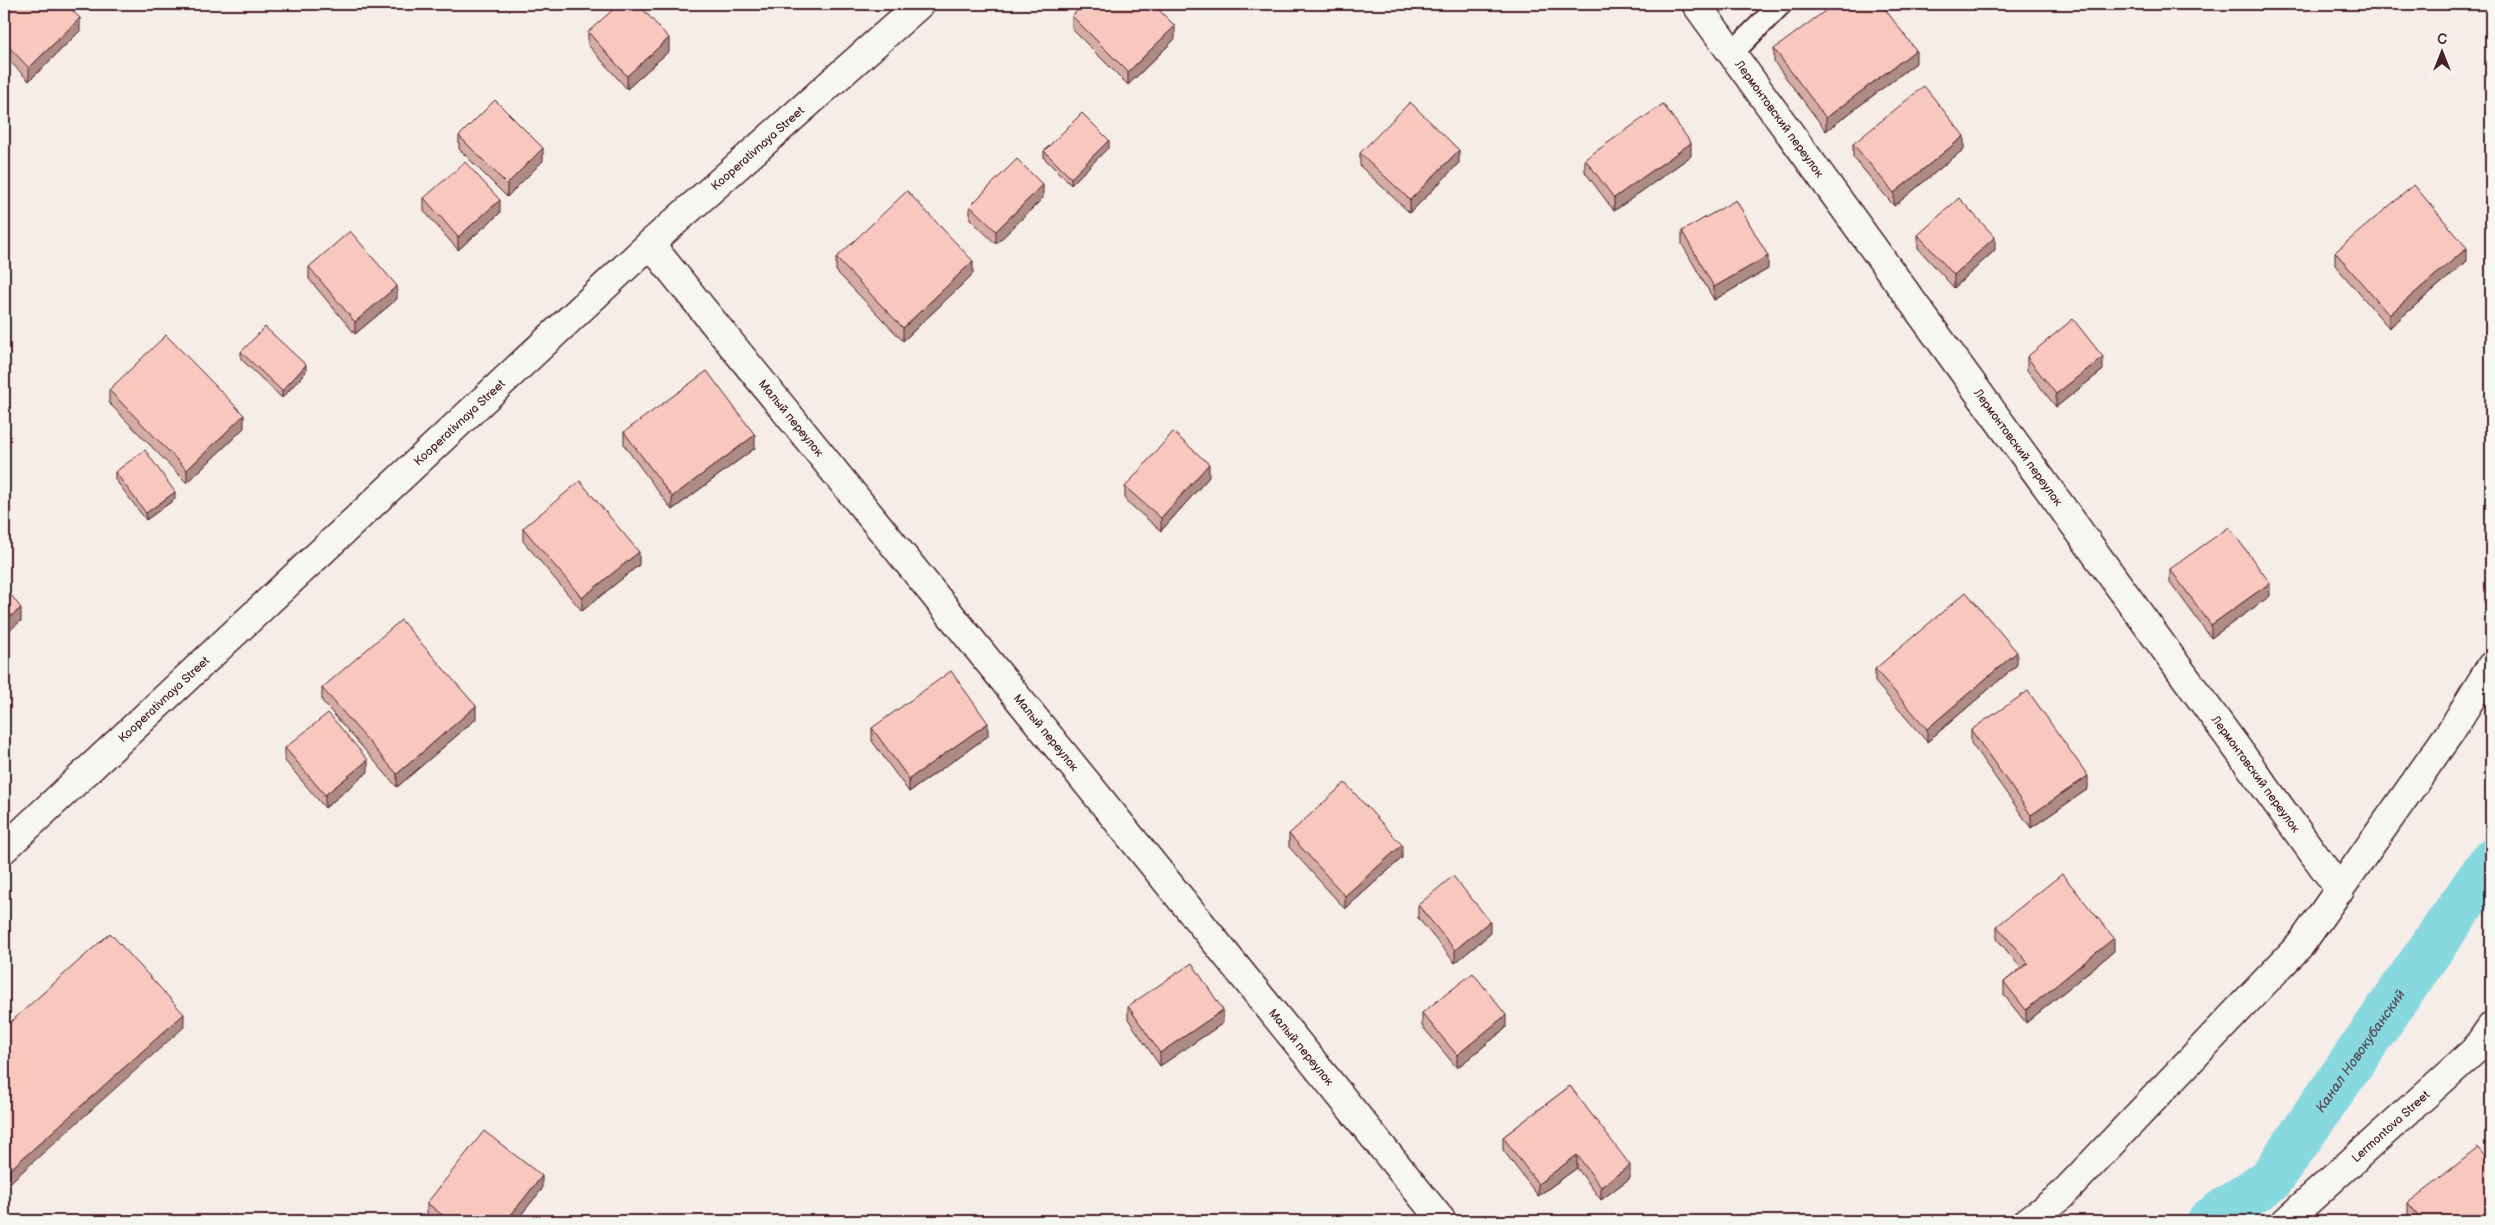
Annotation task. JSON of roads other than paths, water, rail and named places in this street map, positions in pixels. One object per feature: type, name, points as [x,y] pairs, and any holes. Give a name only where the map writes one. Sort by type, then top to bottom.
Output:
[{"type":"street","name":"Kooperativnaya Street","points":[[5,845],[650,244],[920,4]]},
{"type":"street","name":"Лермонтовский переулок","points":[[1696,4],[2340,890]]},
{"type":"street","name":"Малый переулок","points":[[650,244],[1442,1221]]},
{"type":"street","points":[[2028,1221],[2061,1196],[2302,944],[2451,731],[2491,666]]},
{"type":"street","name":"Lermontova Street","points":[[2286,1221],[2474,1051],[2491,1027]]},
{"type":"lane","points":[[1732,53],[1781,4]]},
{"type":"waterway","name":"Канал Новокубанский","points":[[2210,1221],[2271,1179],[2491,862]]}]
